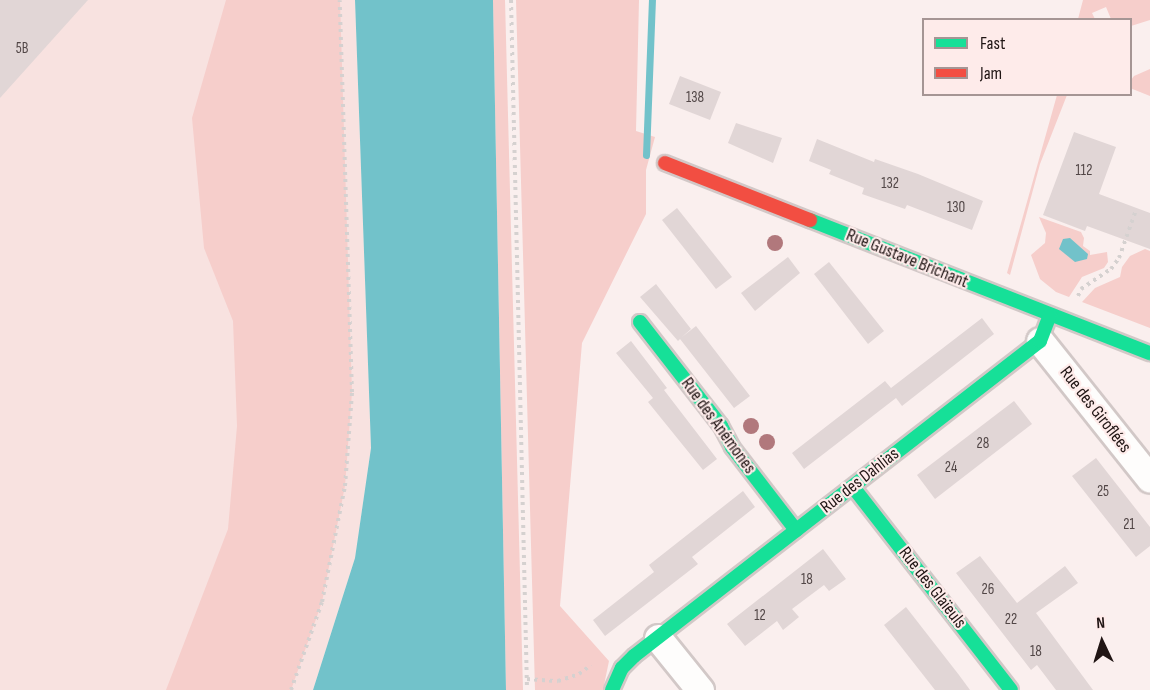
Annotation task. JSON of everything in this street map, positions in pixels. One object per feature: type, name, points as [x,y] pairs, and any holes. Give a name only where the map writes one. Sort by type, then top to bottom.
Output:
[{"type":"street","name":"Rue Gustave Brichant","points":[[665,163],[1150,353]]},
{"type":"street","points":[[1040,341],[1050,315]]},
{"type":"street","name":"Rue des Anémones","points":[[640,322],[721,426],[732,447],[796,530]]},
{"type":"street","name":"Rue des Giroflées","points":[[1040,341],[1150,479]]},
{"type":"street","name":"Rue des Dahlias","points":[[612,690],[622,668],[658,638],[1040,341]]},
{"type":"street","name":"Rue des Glaïeuls","points":[[853,487],[1011,690]]},
{"type":"street","points":[[658,638],[700,690]]},
{"type":"path","points":[[291,690],[322,602],[345,486],[351,404],[340,0]]},
{"type":"path","points":[[511,0],[527,690]]},
{"type":"path","points":[[1066,322],[1081,289],[1111,269],[1119,258],[1136,210]]},
{"type":"path","points":[[527,679],[558,681],[579,674],[598,661]]},
{"type":"shaded area","points":[[0,0],[355,0],[371,448],[355,558],[313,690],[0,690]]},
{"type":"shaded area","points":[[226,0],[340,0],[352,392],[345,486],[322,602],[291,690],[166,690],[228,529],[237,426],[233,321],[204,248],[192,118]]},
{"type":"shaded area","points":[[493,0],[505,0],[523,690],[506,690]]},
{"type":"shaded area","points":[[516,0],[639,0],[636,131],[655,137],[646,170],[646,214],[582,343],[560,606],[609,661],[603,690],[535,690]]},
{"type":"shaded area","points":[[1083,0],[1150,0],[1150,20],[1132,26],[1132,18],[1111,18],[1106,7],[1092,13],[1094,18],[1078,18]]},
{"type":"shaded area","points":[[1150,69],[1150,96],[1132,89],[1134,76]]},
{"type":"shaded area","points":[[1057,96],[1067,96],[1040,164],[1010,275],[1007,273]]},
{"type":"shaded area","points":[[1039,217],[1081,232],[1084,238],[1083,246],[1090,251],[1090,255],[1107,252],[1108,262],[1104,268],[1082,277],[1069,297],[1056,292],[1040,279],[1031,255],[1045,243],[1046,233]]},
{"type":"shaded area","points":[[1145,249],[1150,251],[1150,328],[1082,302],[1095,288],[1120,277],[1122,267],[1130,256]]},
{"type":"water","points":[[355,0],[493,0],[506,690],[313,690],[355,558],[371,448]]},
{"type":"water","points":[[1070,238],[1088,254],[1087,259],[1075,262],[1059,249],[1063,239]]},
{"type":"building","points":[[0,0],[88,0],[0,98]]},
{"type":"building","points":[[680,76],[721,92],[710,120],[669,104]]},
{"type":"building","points":[[736,123],[782,138],[773,163],[728,143]]},
{"type":"building","points":[[1074,132],[1116,147],[1099,194],[1150,213],[1150,249],[1087,226],[1085,231],[1043,215]]},
{"type":"building","points":[[817,139],[874,162],[875,159],[918,174],[983,201],[972,230],[907,205],[905,209],[862,194],[864,188],[829,174],[831,170],[809,161]]},
{"type":"building","points":[[677,208],[732,277],[716,289],[662,220]]},
{"type":"building","points":[[788,257],[800,273],[755,311],[741,293]]},
{"type":"building","points":[[829,262],[884,331],[868,344],[814,274]]},
{"type":"building","points":[[656,284],[691,329],[682,337],[696,326],[750,396],[734,408],[680,339],[678,341],[640,297]]},
{"type":"building","points":[[982,318],[994,334],[902,406],[896,398],[804,469],[792,453],[885,381],[891,388]]},
{"type":"building","points":[[631,341],[667,388],[664,390],[717,459],[703,470],[648,402],[653,398],[616,353]]},
{"type":"building","points":[[1014,401],[1032,424],[935,499],[917,475]]},
{"type":"building","points":[[1096,458],[1150,527],[1150,546],[1136,557],[1072,476]]},
{"type":"building","points":[[743,491],[755,507],[692,557],[698,564],[605,636],[593,620],[654,572],[649,565]]},
{"type":"building","points":[[823,549],[846,579],[829,591],[824,585],[792,609],[799,617],[783,630],[777,621],[745,646],[727,624]]},
{"type":"building","points":[[980,556],[1017,603],[1065,566],[1078,583],[1036,613],[1093,690],[1056,690],[1037,665],[1031,670],[956,573]]},
{"type":"building","points":[[906,607],[970,690],[935,690],[884,625]]},
{"type":"waterway","points":[[646,155],[652,0]]},
{"type":"traffic: fast","points":[[810,220],[1150,353]]},
{"type":"traffic: fast","points":[[612,690],[622,668],[634,656],[1040,341],[1050,315]]},
{"type":"traffic: fast","points":[[640,322],[721,426],[732,447],[796,530]]},
{"type":"traffic: fast","points":[[853,487],[1011,690]]},
{"type":"traffic: jam","points":[[665,163],[810,220]]}]
